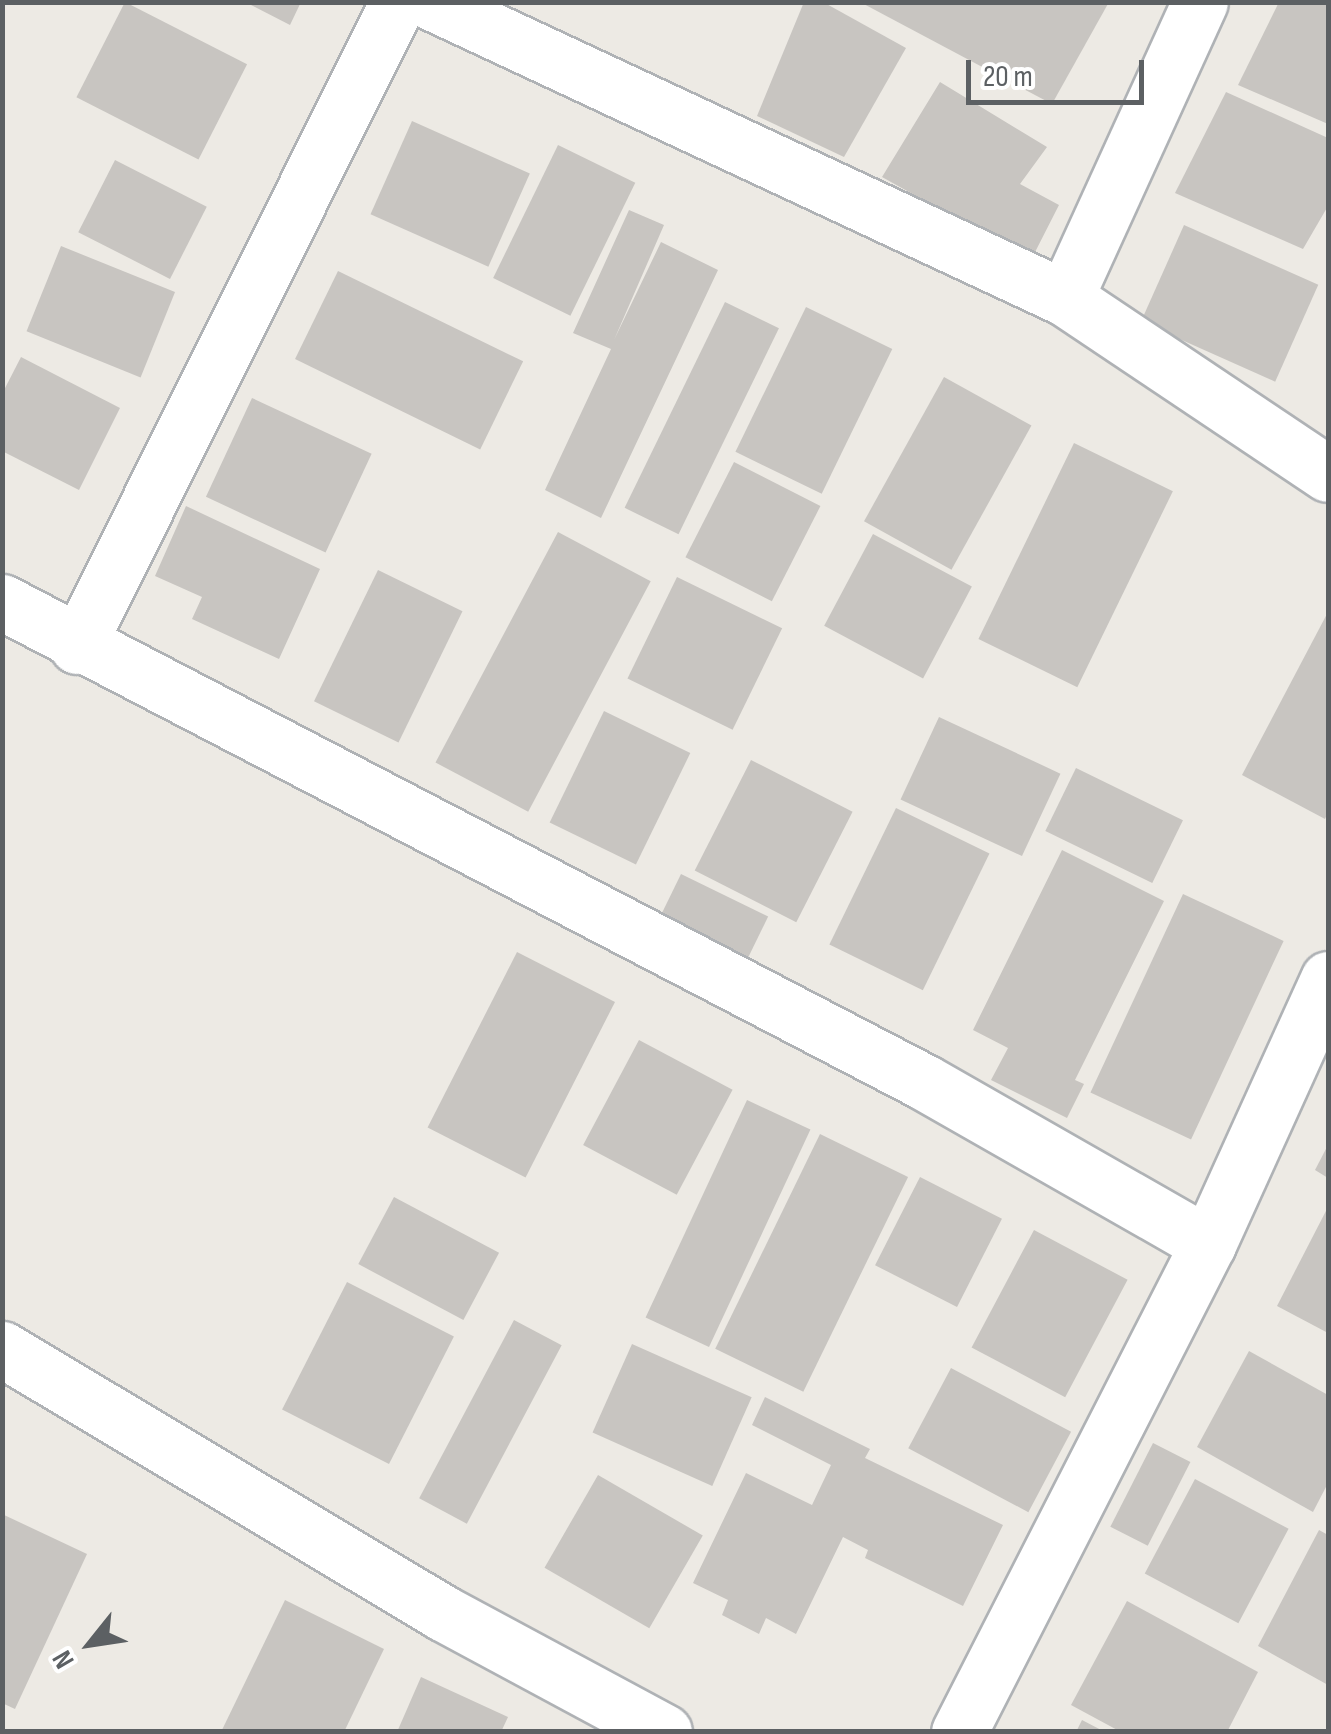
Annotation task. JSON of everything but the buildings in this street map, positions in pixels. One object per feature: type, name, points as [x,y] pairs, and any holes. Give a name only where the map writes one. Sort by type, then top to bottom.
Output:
[{"type":"street","points":[[77,646],[398,2]]},
{"type":"street","points":[[431,2],[1065,298],[1328,474]]},
{"type":"street","points":[[1065,298],[1200,2]]},
{"type":"street","points":[[2,602],[77,646],[924,1082],[1208,1244]]},
{"type":"street","points":[[960,1732],[1208,1244],[1328,980]]},
{"type":"street","points":[[2,1349],[443,1613],[664,1732]]}]
